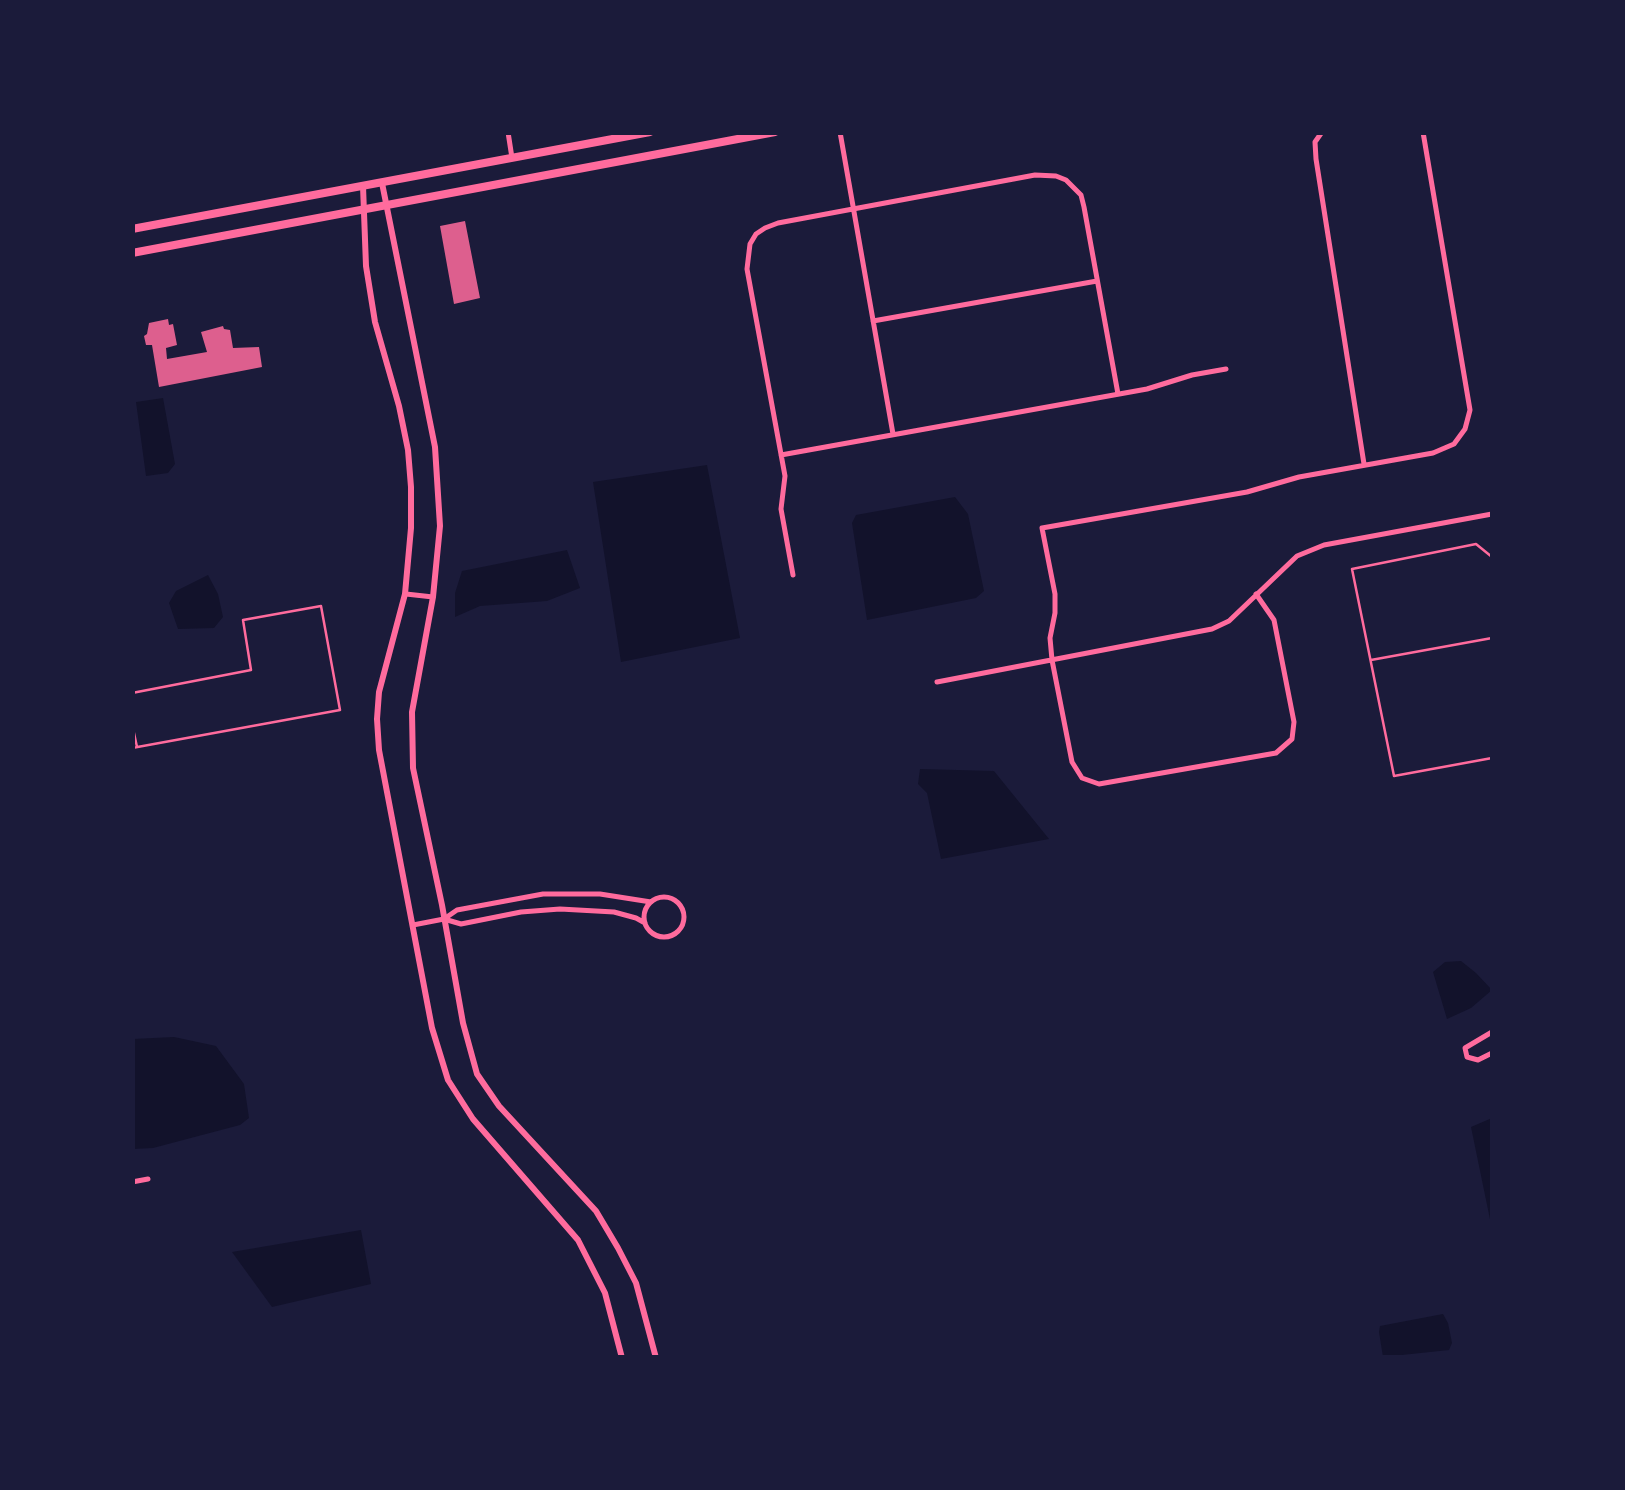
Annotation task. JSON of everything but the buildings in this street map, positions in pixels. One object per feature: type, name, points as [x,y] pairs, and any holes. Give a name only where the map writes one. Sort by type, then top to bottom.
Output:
[{"type":"main road","points":[[132,229],[650,132]]},
{"type":"main road","points":[[132,253],[775,132]]},
{"type":"main road","points":[[382,182],[435,447],[440,526],[433,598],[412,712],[413,768],[463,1023],[477,1074],[499,1106],[596,1211],[636,1283],[656,1358]]},
{"type":"main road","points":[[363,186],[366,266],[374,322],[408,450],[412,528],[405,594],[379,692],[377,720],[384,782],[432,1028],[448,1080],[473,1119],[578,1240],[605,1293],[622,1358]]},
{"type":"street","points":[[508,132],[512,158]]},
{"type":"street","points":[[840,132],[893,434]]},
{"type":"street","points":[[1322,132],[1316,142],[1316,159],[1364,465]]},
{"type":"street","points":[[1256,594],[1274,620],[1294,722],[1292,739],[1276,753],[1100,784],[1082,778],[1072,762],[1052,660],[1050,638],[1056,594],[1042,528],[1247,492],[1299,476],[1433,453],[1454,444],[1466,428],[1470,410],[1423,132]]},
{"type":"street","points":[[793,575],[781,510],[785,484],[781,455],[747,268],[750,244],[756,234],[778,223],[1035,175],[1066,180],[1081,195],[1118,394]]},
{"type":"street","points":[[873,321],[1097,281]]},
{"type":"street","points":[[781,455],[1118,394],[1226,368]]},
{"type":"street","points":[[937,682],[1212,629],[1229,621],[1297,556],[1324,546],[1492,514]]},
{"type":"street","points":[[405,594],[433,598]]},
{"type":"street","points":[[413,925],[444,920],[461,924],[541,910],[583,909],[636,918],[649,931],[664,937],[681,926],[683,914],[676,902],[665,898],[652,902],[578,893],[542,894],[457,910],[444,920]]},
{"type":"street","points":[[645,924],[645,911],[652,902]]},
{"type":"street","points":[[1492,1032],[1465,1048],[1467,1057],[1478,1060],[1492,1053]]},
{"type":"street","points":[[132,1182],[148,1179]]},
{"type":"lane","points":[[1492,557],[1476,544],[1352,569],[1394,776],[1492,758]]},
{"type":"lane","points":[[132,693],[252,670],[244,620],[321,606],[340,710],[135,748],[132,724]]},
{"type":"lane","points":[[1370,660],[1492,638]]},
{"type":"shaded area","points":[[163,398],[175,464],[168,473],[146,476],[136,402]]},
{"type":"shaded area","points":[[707,465],[740,638],[621,662],[593,482]]},
{"type":"shaded area","points":[[955,497],[968,514],[984,591],[976,598],[867,620],[852,523],[856,515]]},
{"type":"shaded area","points":[[567,550],[580,588],[547,601],[480,606],[455,617],[455,593],[462,571]]},
{"type":"shaded area","points":[[208,575],[218,594],[223,617],[214,628],[178,629],[169,603],[176,591]]},
{"type":"shaded area","points":[[920,769],[994,771],[1049,839],[941,859],[927,793],[918,784]]},
{"type":"shaded area","points":[[1461,961],[1492,990],[1471,1008],[1447,1019],[1433,972],[1445,962]]},
{"type":"shaded area","points":[[174,1037],[216,1046],[244,1084],[249,1118],[240,1125],[153,1148],[133,1149],[133,1039]]},
{"type":"shaded area","points":[[1492,1118],[1492,1229],[1471,1127]]},
{"type":"shaded area","points":[[361,1230],[371,1284],[272,1307],[232,1252]]},
{"type":"shaded area","points":[[1443,1314],[1452,1343],[1449,1350],[1383,1357],[1380,1326]]}]
